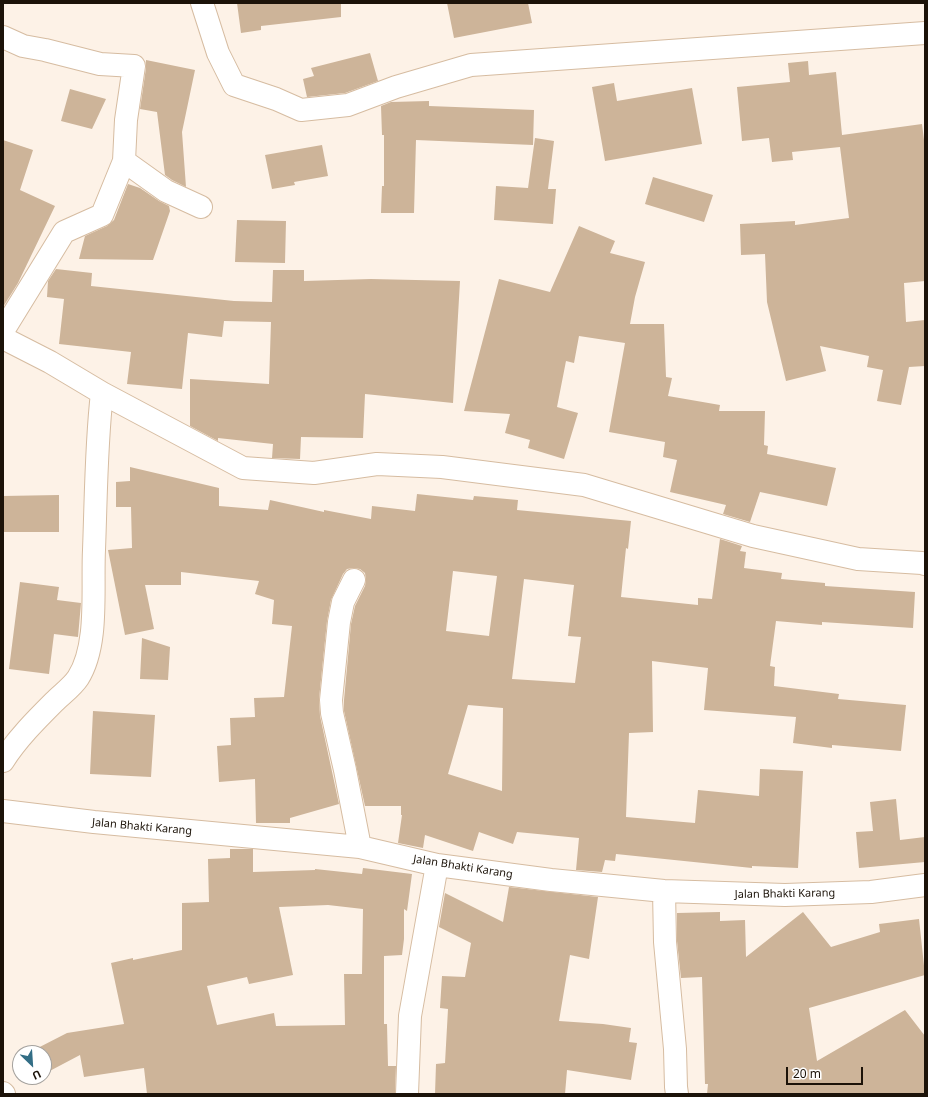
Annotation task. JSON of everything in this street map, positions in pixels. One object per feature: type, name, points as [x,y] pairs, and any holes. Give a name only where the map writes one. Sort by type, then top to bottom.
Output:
[{"type":"street","points":[[202,3],[218,53],[234,85],[276,99],[301,110],[348,105],[396,87],[472,65],[925,33]]},
{"type":"street","points":[[3,37],[23,46],[100,64],[134,66],[126,120],[124,161],[102,216],[64,232],[3,331]]},
{"type":"street","points":[[124,161],[166,191],[201,207]]},
{"type":"street","points":[[3,338],[50,362],[102,393],[243,468],[314,473],[377,464],[442,467],[584,485],[753,536],[858,559],[925,564]]},
{"type":"street","points":[[3,761],[28,728],[77,678],[89,653],[92,628],[99,420],[102,393]]},
{"type":"street","points":[[354,580],[344,602],[339,622],[332,713],[360,847]]},
{"type":"street","name":"Jalan Bhakti Karang","points":[[3,811],[102,823],[360,847],[437,864],[551,880],[664,891],[785,895],[872,892],[925,885]]},
{"type":"street","points":[[407,1094],[410,1016],[437,864]]},
{"type":"street","points":[[664,891],[665,942],[675,1049],[677,1094]]},
{"type":"building","points":[[237,3],[341,3],[341,17],[261,26],[261,30],[241,33]]},
{"type":"building","points":[[447,3],[528,3],[532,23],[454,38]]},
{"type":"building","points":[[370,53],[378,81],[345,93],[307,97],[303,79],[314,76],[311,68]]},
{"type":"building","points":[[146,60],[195,70],[182,132],[186,187],[165,175],[157,112],[140,109]]},
{"type":"building","points":[[808,61],[809,75],[836,72],[842,135],[922,124],[925,148],[925,281],[904,283],[906,322],[925,320],[925,366],[909,367],[901,405],[877,401],[883,370],[867,367],[869,356],[820,346],[826,371],[786,381],[767,302],[765,254],[741,255],[740,224],[795,221],[795,225],[849,218],[840,147],[792,152],[793,160],[772,162],[769,138],[742,141],[737,87],[790,82],[788,63]]},
{"type":"building","points":[[614,83],[617,101],[692,88],[702,144],[605,161],[592,87]]},
{"type":"building","points":[[70,89],[106,99],[92,129],[61,121]]},
{"type":"building","points":[[429,101],[429,106],[534,110],[533,145],[416,140],[414,213],[381,213],[382,186],[384,186],[384,135],[382,135],[381,106],[391,102]]},
{"type":"building","points":[[535,138],[554,141],[548,189],[556,189],[553,224],[494,220],[496,186],[528,188]]},
{"type":"building","points":[[3,140],[33,150],[20,190],[55,206],[18,283],[3,307]]},
{"type":"building","points":[[322,145],[328,176],[294,182],[295,185],[272,189],[265,155]]},
{"type":"building","points":[[653,177],[713,195],[704,222],[645,204]]},
{"type":"building","points":[[128,184],[140,188],[169,206],[170,211],[153,260],[79,259],[85,236],[107,226],[114,220]]},
{"type":"building","points":[[237,220],[286,221],[285,263],[235,262]]},
{"type":"building","points":[[579,226],[615,241],[610,253],[645,262],[635,297],[630,324],[664,324],[666,377],[672,378],[668,396],[720,405],[719,411],[765,411],[764,445],[768,446],[767,454],[836,468],[827,506],[760,492],[750,522],[723,514],[726,505],[670,492],[677,460],[663,457],[665,442],[609,432],[625,343],[579,336],[574,363],[566,361],[557,407],[578,413],[564,459],[528,448],[530,440],[505,433],[510,414],[464,411],[499,279],[550,292]]},
{"type":"building","points":[[56,269],[92,273],[91,286],[234,301],[272,302],[273,270],[304,270],[304,281],[371,279],[460,281],[453,403],[365,394],[363,438],[301,437],[300,459],[272,458],[273,444],[218,438],[218,441],[190,426],[190,379],[269,384],[271,322],[224,321],[222,337],[188,333],[182,389],[127,384],[131,352],[59,344],[64,299],[47,297],[48,281]]},
{"type":"building","points":[[130,467],[219,488],[219,506],[268,510],[270,500],[324,512],[324,510],[371,519],[372,506],[415,511],[417,494],[473,500],[474,496],[518,500],[517,510],[631,521],[628,549],[626,548],[621,597],[698,605],[698,598],[712,599],[720,539],[742,546],[740,551],[746,552],[744,568],[782,573],[781,579],[825,583],[825,586],[915,592],[913,628],[822,622],[822,625],[776,621],[770,666],[775,667],[774,686],[839,694],[838,699],[906,705],[901,751],[832,745],[832,748],[793,743],[796,717],[704,710],[708,668],[652,661],[653,732],[629,733],[626,817],[695,823],[698,790],[759,796],[760,769],[803,771],[798,868],[752,866],[752,868],[616,854],[615,861],[605,860],[602,872],[576,870],[579,838],[517,832],[513,844],[479,832],[473,851],[425,835],[423,848],[398,843],[402,815],[401,806],[365,806],[344,711],[351,624],[355,606],[365,586],[366,580],[365,573],[360,569],[353,568],[347,569],[343,574],[331,600],[327,621],[319,699],[320,716],[339,804],[290,818],[290,823],[256,823],[255,779],[219,782],[217,746],[231,745],[230,718],[255,717],[254,698],[284,697],[292,626],[272,624],[274,600],[255,594],[259,581],[181,572],[181,585],[145,585],[154,629],[125,635],[108,550],[132,548],[131,507],[116,507],[116,482],[130,481]],"holes":[[[453,571],[497,576],[489,636],[446,631]],[[524,579],[574,585],[568,636],[581,637],[575,683],[512,679]],[[468,705],[503,708],[502,791],[448,774]]]},
{"type":"building","points":[[59,495],[59,532],[3,532],[3,496]]},
{"type":"building","points":[[20,582],[59,587],[57,600],[81,603],[78,637],[54,634],[49,674],[9,669]]},
{"type":"building","points":[[142,638],[170,647],[168,680],[140,679]]},
{"type":"building","points":[[93,711],[155,715],[151,777],[90,774]]},
{"type":"building","points":[[896,799],[900,840],[925,837],[925,862],[859,868],[856,832],[873,831],[870,802]]},
{"type":"building","points":[[230,849],[253,849],[253,872],[315,869],[362,874],[363,868],[412,874],[407,911],[404,909],[404,939],[402,955],[384,956],[384,1024],[387,1024],[388,1066],[396,1066],[395,1094],[147,1094],[144,1068],[84,1077],[80,1055],[52,1070],[52,1045],[44,1045],[67,1033],[124,1024],[111,963],[182,950],[182,903],[209,902],[208,859],[230,858]],"holes":[[[328,905],[363,909],[362,974],[344,974],[345,1025],[276,1026],[274,1013],[217,1025],[207,986],[247,977],[249,984],[293,975],[279,907]]]},
{"type":"building","points":[[509,887],[598,897],[589,959],[570,955],[559,1021],[603,1024],[631,1028],[629,1042],[637,1043],[631,1080],[567,1070],[565,1094],[435,1094],[436,1064],[445,1063],[448,1009],[440,1008],[442,976],[465,977],[471,943],[439,927],[445,893],[503,922]]},
{"type":"building","points":[[720,912],[720,921],[745,920],[746,957],[803,912],[831,947],[880,932],[879,924],[919,919],[925,975],[809,1008],[817,1061],[905,1010],[925,1036],[925,1094],[707,1094],[708,1084],[705,1084],[702,977],[681,978],[677,941],[677,913]]}]
